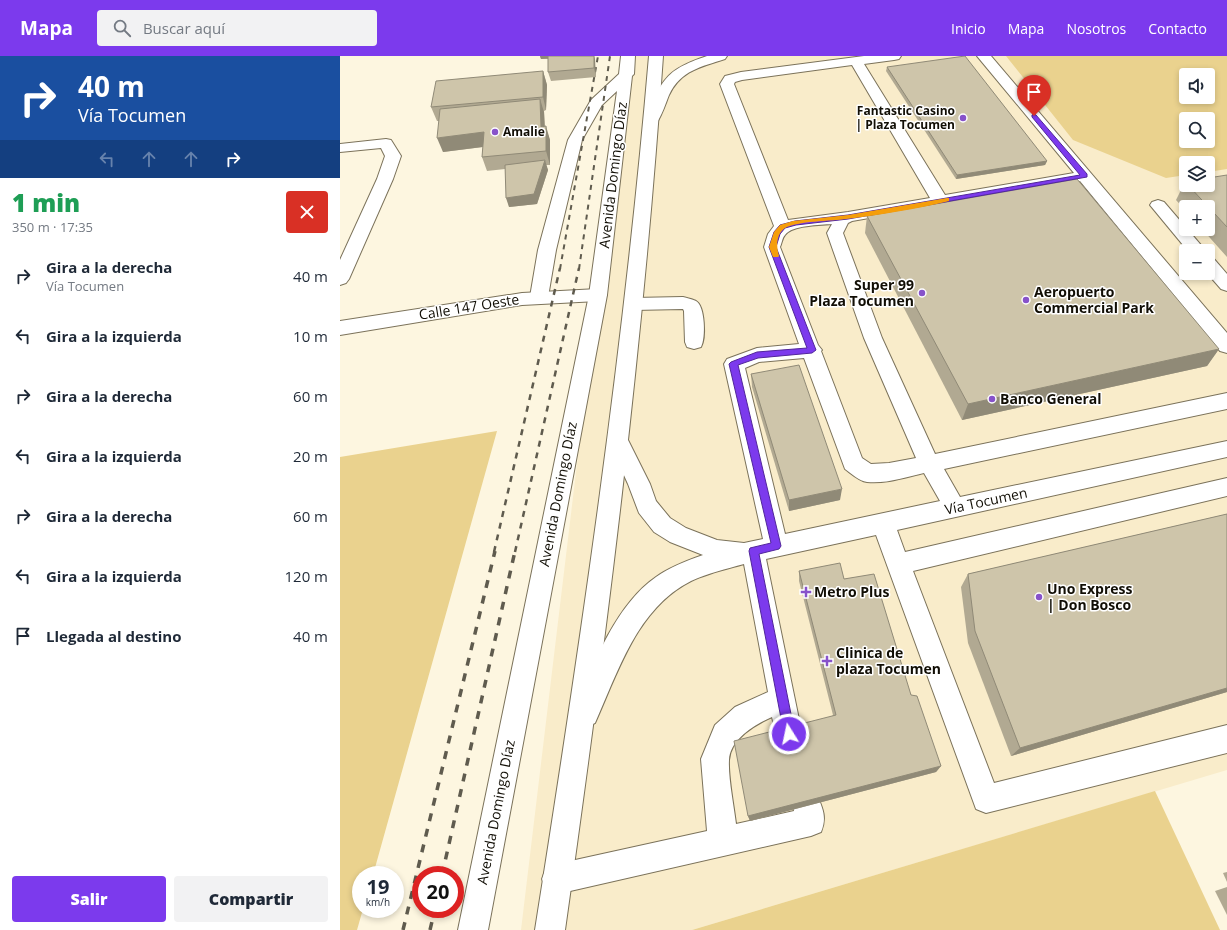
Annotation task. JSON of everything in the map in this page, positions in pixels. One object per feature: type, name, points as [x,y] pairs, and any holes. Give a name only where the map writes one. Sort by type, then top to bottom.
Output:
[{"type":"main road","points":[[550,930],[581,724],[618,440],[633,304],[656,56]]},
{"type":"main road","points":[[651,121],[668,87],[676,75],[689,67],[720,56]]},
{"type":"main road","points":[[783,227],[727,84],[730,79],[741,76],[894,56]]},
{"type":"main road","points":[[984,56],[1227,346]]},
{"type":"main road","points":[[856,61],[940,201]]},
{"type":"main road","points":[[539,297],[547,250],[575,140],[596,103],[627,65]]},
{"type":"main road","name":"Avenida Domingo Díaz","points":[[473,930],[598,295],[627,65]]},
{"type":"main road","points":[[340,148],[386,143],[393,156],[387,173],[340,279]]},
{"type":"main road","points":[[1084,176],[848,217],[795,223],[783,227],[776,234],[772,247],[853,462],[867,473],[889,472],[1227,401]]},
{"type":"main road","points":[[1158,206],[1191,244]]},
{"type":"main road","points":[[848,217],[842,220],[835,233],[873,338],[928,463],[955,508]]},
{"type":"main road","points":[[1215,271],[1227,285]]},
{"type":"main road","name":"Calle 147 Oeste","points":[[340,328],[522,299],[598,295]]},
{"type":"main road","points":[[633,304],[683,303],[689,305],[693,309],[694,342]]},
{"type":"main road","points":[[789,734],[758,550],[734,364],[757,355],[812,350]]},
{"type":"main road","points":[[618,440],[639,484],[647,506],[662,525],[678,535],[716,550],[758,550]]},
{"type":"main road","name":"Vía Tocumen","points":[[758,550],[1227,449]]},
{"type":"main road","points":[[899,564],[1227,487]]},
{"type":"main road","points":[[883,523],[986,799],[1227,740]]},
{"type":"main road","points":[[581,724],[624,631],[646,600],[681,574],[758,550]]},
{"type":"main road","points":[[723,842],[715,759],[725,735],[744,716],[783,698]]},
{"type":"main road","points":[[557,879],[811,822],[807,806]]},
{"type":"shaded area","points":[[626,56],[1127,56],[1179,92],[1179,104],[1215,104],[1215,94],[1227,90],[1227,770],[692,930],[521,930]]},
{"type":"shaded area","points":[[1006,56],[1227,56],[1227,169],[1215,171],[1215,156],[1179,156],[1179,176],[1166,178],[1073,140]]},
{"type":"shaded area","points":[[497,431],[376,866],[352,866],[352,918],[360,918],[357,930],[340,930],[340,457]]},
{"type":"shaded area","points":[[1155,791],[1220,930],[692,930]]},
{"type":"building","points":[[548,56],[594,56],[594,68],[548,72]]},
{"type":"building","name":"Fantastic Casino | Plaza Tocumen","points":[[965,56],[1047,161],[957,175],[887,67]]},
{"type":"building","points":[[543,71],[543,97],[431,107],[436,81]]},
{"type":"building","points":[[540,99],[541,127],[546,126],[546,151],[482,157],[484,132],[437,138],[440,109]]},
{"type":"building","points":[[545,160],[534,194],[506,198],[505,165]]},
{"type":"building","points":[[1227,175],[1227,227],[1215,214],[1215,200],[1202,200],[1194,192],[1215,192],[1215,177]]},
{"type":"building","name":"Aeropuerto Commercial Park","points":[[1077,179],[1219,349],[968,404],[867,216]]},
{"type":"building","points":[[799,365],[842,489],[789,500],[751,374]]},
{"type":"building","points":[[1227,514],[1227,688],[1020,748],[975,631],[968,574]]},
{"type":"building","points":[[840,563],[844,579],[874,574],[911,695],[917,696],[941,766],[748,816],[734,741],[836,715],[799,571]]},
{"type":"railway","points":[[560,269],[598,56]]},
{"type":"railway","points":[[579,269],[610,56]]},
{"type":"railway","points":[[494,552],[560,268]]},
{"type":"railway","points":[[515,552],[579,268]]},
{"type":"railway","points":[[403,930],[495,551]]},
{"type":"railway","points":[[444,866],[515,551]]},
{"type":"railway","points":[[430,930],[433,918]]},
{"type":"slow traffic","points":[[776,256],[772,247],[776,234],[783,227],[795,223],[848,217],[947,200]]},
{"type":"place","name":"Fantastic Casino | Plaza Tocumen","points":[[963,118]]},
{"type":"place","name":"Amalie","points":[[495,132]]},
{"type":"place","name":"Super 99 Plaza Tocumen","points":[[922,293]]},
{"type":"place","name":"Aeropuerto Commercial Park","points":[[1026,300]]},
{"type":"place","name":"Banco General","points":[[992,399]]},
{"type":"place","name":"Metro Plus","points":[[806,592]]},
{"type":"place","name":"Uno Express | Don Bosco","points":[[1039,597]]},
{"type":"place","name":"Clinica de plaza Tocumen","points":[[827,661]]},
{"type":"route","points":[[789,734],[753,551],[776,546],[734,364],[757,355],[812,350],[772,247],[776,234],[783,227],[795,223],[848,217],[1084,176],[1034,116]]}]
